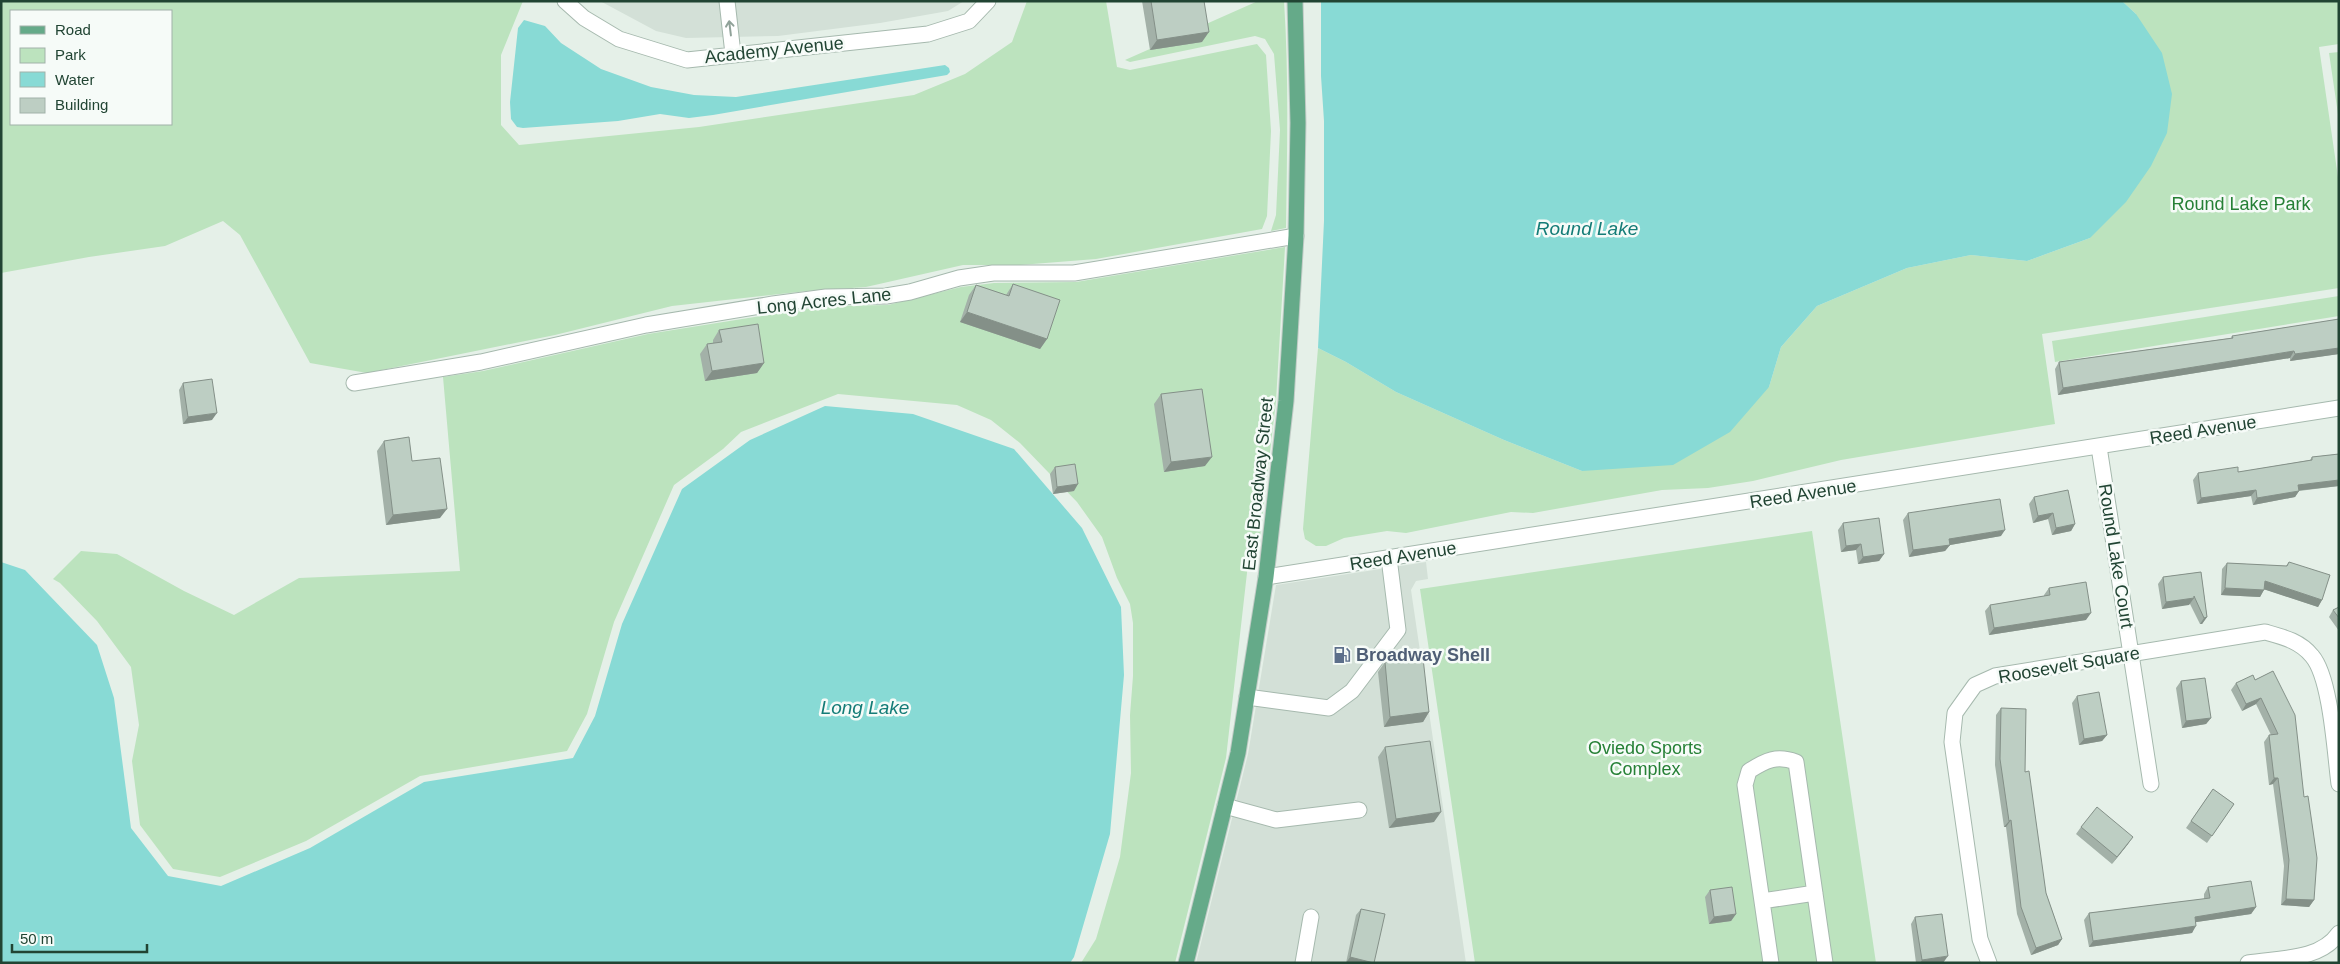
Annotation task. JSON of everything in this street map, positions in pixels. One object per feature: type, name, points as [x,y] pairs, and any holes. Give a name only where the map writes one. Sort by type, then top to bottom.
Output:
[{"type":"main road","name":"East Broadway Street","points":[[1186,963],[1238,753],[1266,577],[1286,401],[1296,236],[1298,123],[1295,1]]},
{"type":"street","name":"Academy Avenue","points":[[565,1],[584,18],[619,39],[688,60],[928,34],[969,21],[988,1]]},
{"type":"street","points":[[727,1],[733,54]]},
{"type":"street","name":"Long Acres Lane","points":[[354,383],[481,362],[646,325],[763,306],[826,297],[886,296],[910,292],[959,278],[993,273],[1074,273],[1296,236]]},
{"type":"street","name":"Reed Avenue","points":[[1266,577],[2339,408]]},
{"type":"street","name":"Round Lake Court","points":[[2099,447],[2151,784]]},
{"type":"street","points":[[1247,697],[1329,708],[1352,691],[1398,630],[1389,558]]},
{"type":"street","name":"Roosevelt Square","points":[[1989,963],[1980,939],[1952,742],[1954,713],[1975,686],[1995,676],[2265,632],[2291,639],[2313,657],[2325,684],[2339,784]]},
{"type":"street","points":[[1772,963],[1746,785],[1750,771],[1766,759],[1784,758],[1796,762],[1825,963]]},
{"type":"street","points":[[1225,806],[1276,820],[1359,810]]},
{"type":"street","points":[[1762,901],[1815,893]]},
{"type":"street","points":[[1303,963],[1312,916]]},
{"type":"street","points":[[2248,963],[2313,953],[2333,941],[2339,933]]},
{"type":"shaded area","points":[[600,1],[964,1],[948,11],[880,23],[778,36],[686,38],[656,31]]},
{"type":"shaded area","points":[[1426,562],[1428,579],[1416,581],[1411,590],[1466,963],[1196,963],[1248,754],[1276,585]]},
{"type":"green space","points":[[1,1],[523,1],[501,55],[501,125],[519,145],[699,127],[914,95],[965,74],[1012,42],[1027,1],[1106,1],[1117,67],[1130,70],[1257,44],[1266,55],[1271,131],[1267,216],[1262,229],[1096,259],[1020,265],[963,265],[866,287],[807,291],[672,306],[555,335],[367,373],[310,363],[240,235],[223,221],[165,246],[1,273]]},
{"type":"green space","points":[[1258,1],[1284,1],[1286,29],[1286,228],[1271,231],[1276,215],[1280,130],[1274,54],[1265,39],[1255,36],[1130,62],[1125,60]]},
{"type":"green space","name":"Round Lake Park","points":[[2122,1],[2339,1],[2339,44],[2319,47],[2339,184],[2339,288],[2042,334],[2055,424],[1841,460],[1753,481],[1708,488],[1662,490],[1533,513],[1511,512],[1406,533],[1387,531],[1344,538],[1326,546],[1316,546],[1305,539],[1303,529],[1318,348],[1346,362],[1396,392],[1504,440],[1582,471],[1769,387],[1781,347],[1817,306],[1907,268],[1971,255],[2027,261],[2090,238],[2136,14]]},
{"type":"green space","points":[[2339,52],[2339,121],[2329,53]]},
{"type":"green space","points":[[1285,247],[1276,401],[1257,562],[1248,564],[1226,758],[1175,963],[1081,963],[1096,939],[1120,857],[1131,773],[1130,715],[1133,676],[1133,623],[1130,604],[1117,578],[1102,537],[1077,502],[1020,443],[991,420],[957,405],[838,394],[741,432],[723,449],[674,485],[614,622],[587,714],[567,751],[420,776],[306,841],[220,877],[173,869],[140,825],[132,761],[139,725],[131,667],[97,621],[60,583],[53,579],[81,551],[117,554],[184,591],[234,615],[299,578],[460,571],[443,377],[483,371],[648,334],[774,314],[827,306],[888,305],[961,287],[994,283],[1076,282]]},
{"type":"green space","points":[[2339,296],[2339,316],[2055,362],[2052,341]]},
{"type":"green space","name":"Oviedo Sports Complex","points":[[1812,531],[1876,963],[1475,963],[1420,589]]},
{"type":"water","name":"Round Lake","points":[[1321,1],[2122,1],[2136,14],[2162,53],[2172,94],[2167,133],[2151,166],[2126,202],[2090,238],[2027,261],[1971,255],[1907,268],[1817,306],[1781,347],[1769,387],[1730,432],[1673,465],[1582,471],[1504,440],[1396,392],[1346,362],[1318,348],[1324,221]]},
{"type":"water","points":[[524,20],[545,26],[561,43],[601,69],[651,87],[694,95],[736,97],[945,65],[949,68],[950,72],[947,75],[713,115],[689,118],[660,114],[618,121],[523,128],[517,127],[511,119],[510,102],[518,28]]},
{"type":"water","name":"Long Lake","points":[[825,406],[913,414],[1014,449],[1082,528],[1121,607],[1124,675],[1110,834],[1074,957],[1070,963],[1,963],[1,562],[25,570],[97,645],[114,698],[131,828],[168,876],[221,886],[310,848],[424,782],[573,758],[595,716],[622,624],[682,489],[750,440]]},
{"type":"building","points":[[1151,1],[1204,1],[1209,32],[1157,40]]},
{"type":"building","points":[[1013,284],[1060,300],[1047,339],[967,312],[976,285],[1009,296]]},
{"type":"building","points":[[2339,319],[2339,348],[2295,354],[2294,351],[2063,388],[2059,362],[2233,338],[2232,336]]},
{"type":"building","points":[[758,324],[764,363],[712,371],[707,344],[722,342],[719,330]]},
{"type":"building","points":[[212,379],[217,413],[188,417],[183,383]]},
{"type":"building","points":[[1202,389],[1212,457],[1171,462],[1161,394]]},
{"type":"building","points":[[409,437],[412,461],[440,458],[447,509],[393,515],[384,441]]},
{"type":"building","points":[[2339,454],[2339,480],[2298,485],[2299,491],[2257,498],[2256,490],[2201,498],[2198,473],[2238,467],[2238,472],[2312,460],[2312,457]]},
{"type":"building","points":[[1075,464],[1078,484],[1057,487],[1055,467]]},
{"type":"building","points":[[2068,490],[2075,524],[2056,528],[2053,513],[2038,516],[2034,497]]},
{"type":"building","points":[[2000,499],[2005,530],[1949,539],[1950,545],[1913,550],[1908,513]]},
{"type":"building","points":[[1879,518],[1884,554],[1863,557],[1861,544],[1846,546],[1843,523]]},
{"type":"building","points":[[2289,562],[2330,575],[2322,600],[2265,581],[2264,590],[2225,588],[2227,563],[2287,566]]},
{"type":"building","points":[[2201,572],[2207,617],[2204,618],[2194,596],[2194,598],[2166,602],[2163,577]]},
{"type":"building","points":[[2086,582],[2091,613],[1994,628],[1990,605],[2050,595],[2049,588]]},
{"type":"building","points":[[2339,607],[2339,618],[2333,610]]},
{"type":"building","points":[[1423,658],[1429,712],[1390,717],[1385,662]]},
{"type":"building","points":[[2273,671],[2295,715],[2304,797],[2308,796],[2317,858],[2314,900],[2286,899],[2289,860],[2278,778],[2274,778],[2269,735],[2278,734],[2261,698],[2246,704],[2236,683],[2253,675],[2255,680]]},
{"type":"building","points":[[2205,678],[2211,718],[2186,721],[2181,681]]},
{"type":"building","points":[[2099,692],[2107,735],[2084,739],[2077,696]]},
{"type":"building","points":[[2001,708],[2026,709],[2025,772],[2029,771],[2046,893],[2062,939],[2036,948],[2021,907],[2011,820],[2009,821],[2000,759]]},
{"type":"building","points":[[1430,741],[1441,812],[1396,819],[1385,747]]},
{"type":"building","points":[[2213,789],[2234,804],[2212,836],[2191,821]]},
{"type":"building","points":[[2097,807],[2133,837],[2117,857],[2081,827]]},
{"type":"building","points":[[2251,881],[2256,907],[2195,917],[2196,926],[2093,941],[2089,913],[2210,898],[2208,887]]},
{"type":"building","points":[[1732,887],[1736,914],[1714,917],[1710,890]]},
{"type":"building","points":[[1361,909],[1385,914],[1374,963],[1350,957]]},
{"type":"building","points":[[1942,914],[1948,956],[1922,960],[1915,917]]},
{"type":"place","name":"Broadway Shell","points":[[1342,655]]}]
